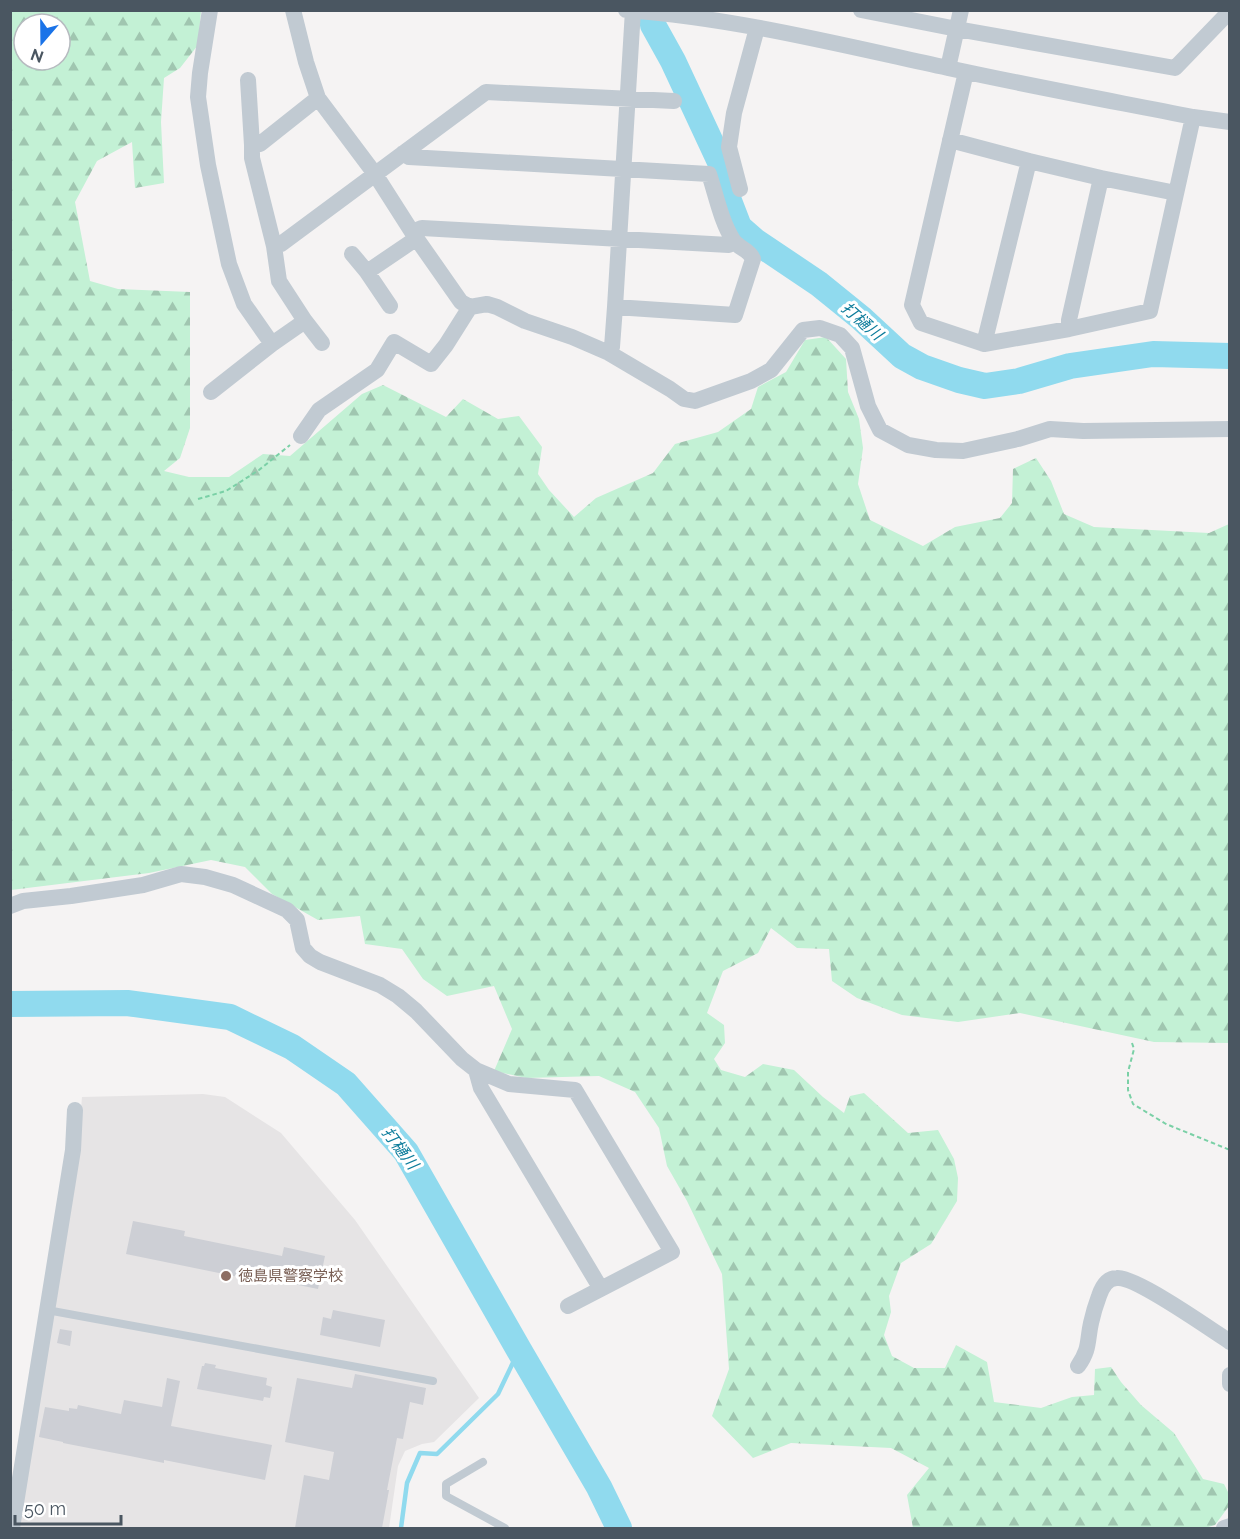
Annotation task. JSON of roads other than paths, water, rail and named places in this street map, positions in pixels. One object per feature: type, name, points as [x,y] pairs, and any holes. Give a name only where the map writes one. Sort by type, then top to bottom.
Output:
[{"type":"street","points":[[210,10],[198,97],[208,165],[229,264],[244,304],[272,344]]},
{"type":"street","points":[[292,10],[318,98],[375,174],[460,302],[470,307],[487,304],[525,321],[572,337],[609,353],[684,399],[695,401],[751,381],[771,370],[803,330],[820,328],[840,335],[852,348],[868,406],[880,430],[908,444],[936,450],[963,451],[1018,439],[1050,429],[1083,431],[1230,429]]},
{"type":"street","points":[[861,10],[1175,68],[1230,10]]},
{"type":"street","points":[[948,68],[961,10]]},
{"type":"street","points":[[609,353],[612,347],[620,238],[633,11],[701,18],[757,28],[966,72],[1193,117],[1230,122]]},
{"type":"street","points":[[740,189],[729,147],[734,113],[757,28]]},
{"type":"street","points":[[966,72],[912,305],[921,323],[984,344],[1069,329],[1150,311],[1193,117]]},
{"type":"street","points":[[248,80],[252,158],[274,246],[279,281],[322,343]]},
{"type":"street","points":[[274,246],[281,244],[486,92],[674,101]]},
{"type":"street","points":[[252,145],[260,144],[318,98]]},
{"type":"street","points":[[950,140],[1101,178],[1176,193]]},
{"type":"street","points":[[403,153],[409,157],[709,174],[734,242],[751,253],[753,259],[735,315],[615,307]]},
{"type":"street","points":[[984,344],[1029,161]]},
{"type":"street","points":[[1069,329],[1069,320],[1101,178]]},
{"type":"street","points":[[367,272],[422,228],[729,245],[734,242]]},
{"type":"street","points":[[352,254],[390,306]]},
{"type":"street","points":[[301,436],[319,410],[376,370],[394,342],[431,364],[470,307]]},
{"type":"street","points":[[211,392],[272,344],[306,321]]},
{"type":"street","points":[[10,906],[23,902],[143,885],[181,874],[205,877],[233,885],[287,910],[297,920],[303,948],[310,956],[380,985],[398,996],[476,1070],[509,1084],[575,1090],[672,1251],[568,1306]]},
{"type":"street","points":[[476,1070],[481,1088],[601,1289]]},
{"type":"street","points":[[12,1528],[73,1150],[75,1110]]},
{"type":"street","points":[[1078,1366],[1084,1358],[1088,1345],[1091,1324],[1102,1287],[1109,1280],[1118,1277],[1130,1280],[1167,1301],[1230,1342]]},
{"type":"street","points":[[1230,1374],[1230,1384]]},
{"type":"street","points":[[1224,1528],[1230,1526]]},
{"type":"lane","points":[[47,1310],[433,1381]]},
{"type":"lane","points":[[483,1462],[446,1484],[446,1496],[505,1528]]},
{"type":"waterway","name":"打樋川","points":[[652,10],[653,25],[673,61],[721,164],[729,201],[739,227],[755,241],[819,284],[861,318],[902,356],[922,367],[985,386],[1019,381],[1070,366],[1153,354],[1230,356]]},
{"type":"waterway","name":"打樋川","points":[[10,1004],[127,1003],[230,1017],[292,1047],[346,1084],[406,1152],[599,1487],[619,1528]]},
{"type":"waterway","points":[[401,1528],[407,1483],[420,1453],[437,1454],[498,1394],[519,1350]]},
{"type":"place","name":"徳島県警察学校","points":[[226,1276]]}]
